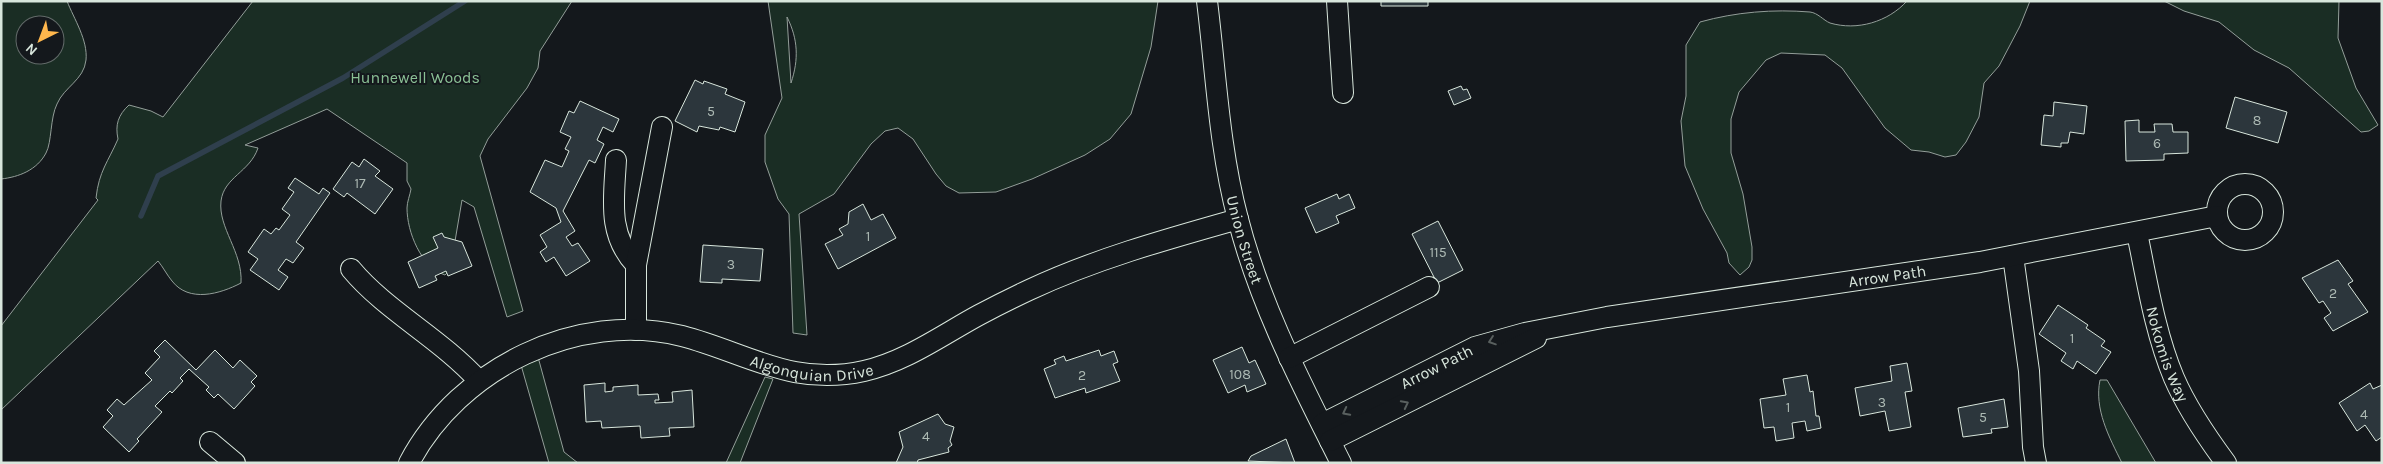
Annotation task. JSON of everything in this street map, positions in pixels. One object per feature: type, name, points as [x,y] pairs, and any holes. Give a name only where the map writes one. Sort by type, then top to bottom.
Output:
[{"type":"street","name":"Union Street","points":[[1207,1],[1226,158],[1238,219],[1264,301],[1289,358],[1341,463]]},
{"type":"street","points":[[1337,1],[1343,93]]},
{"type":"street","points":[[636,330],[636,265],[662,127]]},
{"type":"street","points":[[616,160],[614,204],[618,238],[628,256],[636,265]]},
{"type":"street","name":"Arrow Path","points":[[1326,433],[1557,328],[1607,317],[2013,256],[2137,234],[2217,216]]},
{"type":"street","name":"Algonquian Drive","points":[[409,463],[441,417],[479,381],[522,355],[545,345],[589,335],[636,330],[681,336],[788,372],[828,376],[856,373],[902,359],[980,314],[1059,277],[1122,254],[1238,219]]},
{"type":"street","name":"Nokomis Way","points":[[2137,234],[2160,337],[2174,378],[2195,418],[2226,463]]},
{"type":"street","points":[[2013,256],[2029,371],[2033,447],[2036,463]]},
{"type":"street","points":[[351,269],[369,288],[446,348],[479,381]]},
{"type":"street","points":[[1289,358],[1429,287]]},
{"type":"street","points":[[210,442],[235,463]]},
{"type":"green space","points":[[1,1],[67,1],[85,45],[86,60],[84,67],[82,73],[57,104],[46,153],[33,168],[1,179]]},
{"type":"green space","name":"Hunnewell Woods","points":[[253,1],[572,1],[540,51],[538,68],[527,88],[488,139],[480,156],[523,311],[507,317],[474,207],[462,200],[454,247],[456,264],[445,275],[436,271],[422,257],[410,227],[407,203],[411,189],[407,181],[407,163],[327,109],[245,145],[258,148],[249,163],[227,186],[221,201],[223,221],[238,261],[241,283],[214,293],[196,294],[187,292],[179,288],[172,281],[158,261],[1,410],[1,326],[98,200],[96,198],[99,181],[118,139],[117,125],[120,116],[129,105],[151,111],[163,117]]},
{"type":"green space","points":[[768,1],[1158,1],[1151,47],[1131,114],[1110,139],[1085,155],[1032,179],[996,192],[959,193],[946,186],[913,139],[898,128],[885,131],[871,144],[834,194],[799,214],[807,335],[793,333],[789,214],[778,199],[765,162],[765,135],[782,98]],"holes":[[[787,17],[791,25],[796,49],[794,74],[791,83]]]},
{"type":"green space","points":[[1907,1],[2030,1],[2020,26],[1999,66],[1984,83],[1979,117],[1966,142],[1956,155],[1945,157],[1929,152],[1911,150],[1885,128],[1842,68],[1825,55],[1781,53],[1766,60],[1739,92],[1731,119],[1731,153],[1743,194],[1752,247],[1752,260],[1749,267],[1740,275],[1729,263],[1727,253],[1703,209],[1685,166],[1681,121],[1686,96],[1686,45],[1700,22],[1755,12],[1796,11],[1813,13],[1830,23],[1851,26],[1861,25],[1872,23],[1891,14]]},
{"type":"green space","points":[[2164,1],[2339,1],[2338,38],[2356,88],[2378,125],[2369,131],[2361,132],[2289,68],[2254,50],[2219,22],[2184,11]]},
{"type":"green space","points":[[538,357],[564,452],[578,463],[549,463],[521,365]]},
{"type":"green space","points":[[765,377],[773,379],[740,463],[726,463]]},
{"type":"green space","points":[[2100,380],[2107,380],[2156,463],[2122,463],[2108,433],[2101,412],[2099,402]]},
{"type":"building","points":[[1381,1],[1428,1],[1428,6],[1381,6]]},
{"type":"building","points":[[695,80],[703,84],[704,81],[727,89],[725,94],[745,102],[735,132],[720,127],[719,130],[699,126],[697,132],[675,121]]},
{"type":"building","points":[[1461,86],[1463,90],[1467,89],[1471,98],[1454,105],[1448,91]]},
{"type":"building","points":[[2235,97],[2287,112],[2278,143],[2226,128]]},
{"type":"building","points":[[580,101],[619,119],[613,132],[603,127],[597,140],[604,144],[595,163],[589,160],[563,211],[575,231],[566,237],[572,246],[578,243],[590,261],[566,276],[554,257],[546,262],[540,252],[547,247],[540,235],[561,222],[556,208],[530,192],[545,160],[562,167],[569,151],[565,149],[571,137],[560,132],[569,111],[574,113]]},
{"type":"building","points":[[2054,102],[2087,106],[2084,134],[2070,132],[2068,143],[2061,143],[2061,147],[2041,145],[2044,115],[2053,116]]},
{"type":"building","points":[[2139,120],[2139,132],[2155,132],[2154,124],[2172,124],[2173,132],[2188,132],[2188,153],[2164,154],[2164,160],[2126,161],[2125,121]]},
{"type":"building","points":[[364,159],[380,171],[375,176],[393,189],[375,214],[347,193],[344,197],[333,189],[352,162],[359,167]]},
{"type":"building","points":[[295,178],[319,194],[323,188],[330,193],[296,242],[304,248],[293,263],[286,259],[278,270],[288,277],[279,290],[250,270],[258,259],[248,252],[264,229],[271,234],[276,228],[279,230],[290,215],[282,209],[294,192],[288,188]]},
{"type":"building","points":[[1337,194],[1339,199],[1349,194],[1355,208],[1336,216],[1339,223],[1316,233],[1305,208]]},
{"type":"building","points":[[863,204],[871,220],[883,214],[896,238],[838,269],[825,244],[843,235],[839,229],[848,224],[849,212]]},
{"type":"building","points":[[1438,221],[1463,270],[1437,283],[1412,234]]},
{"type":"building","points":[[442,233],[444,237],[462,242],[472,266],[448,276],[446,271],[435,276],[437,280],[419,288],[408,262],[438,248],[433,237]]},
{"type":"building","points":[[703,245],[763,249],[760,281],[722,279],[722,283],[700,282]]},
{"type":"building","points":[[2338,260],[2353,281],[2348,284],[2368,312],[2333,331],[2324,318],[2331,313],[2323,301],[2319,303],[2302,278]]},
{"type":"building","points":[[2058,305],[2088,325],[2086,328],[2105,341],[2101,346],[2111,352],[2096,374],[2077,361],[2073,369],[2061,361],[2066,353],[2039,334]]},
{"type":"building","points":[[165,340],[196,370],[215,350],[233,368],[240,360],[257,376],[251,382],[255,386],[234,409],[218,394],[214,398],[206,390],[209,387],[189,369],[180,378],[183,381],[172,393],[170,391],[155,406],[162,412],[137,439],[139,441],[129,452],[103,427],[113,416],[107,410],[117,399],[124,405],[152,380],[145,373],[160,357],[154,351]]},
{"type":"building","points":[[1242,347],[1249,363],[1255,360],[1266,384],[1247,392],[1245,385],[1228,393],[1213,360]]},
{"type":"building","points":[[1099,350],[1101,356],[1114,351],[1118,362],[1113,364],[1120,381],[1086,393],[1085,388],[1055,398],[1044,369],[1056,364],[1054,360],[1064,356],[1066,361]]},
{"type":"building","points":[[1907,363],[1912,391],[1905,392],[1911,427],[1889,431],[1885,411],[1860,416],[1855,388],[1892,381],[1890,366]]},
{"type":"building","points":[[1807,375],[1810,392],[1813,391],[1816,416],[1819,416],[1821,428],[1807,431],[1805,421],[1792,423],[1794,438],[1776,441],[1774,427],[1764,428],[1760,399],[1786,395],[1783,379]]},
{"type":"building","points":[[605,383],[605,392],[613,391],[613,387],[638,385],[638,395],[658,394],[659,400],[655,400],[655,403],[673,402],[672,392],[692,390],[694,427],[669,428],[670,436],[641,438],[640,426],[602,428],[601,421],[586,422],[584,385]]},
{"type":"building","points":[[2370,383],[2373,389],[2382,385],[2382,437],[2376,441],[2365,425],[2357,431],[2339,403]]},
{"type":"building","points":[[2004,399],[2008,427],[1991,429],[1992,433],[1963,437],[1958,408]]},
{"type":"building","points":[[938,414],[945,424],[954,427],[950,441],[952,445],[948,448],[949,452],[918,460],[917,463],[896,463],[903,447],[899,432]]},
{"type":"building","points":[[1286,439],[1295,463],[1248,461],[1251,456]]},
{"type":"waterway","points":[[141,216],[158,176],[343,78],[465,1]]}]
